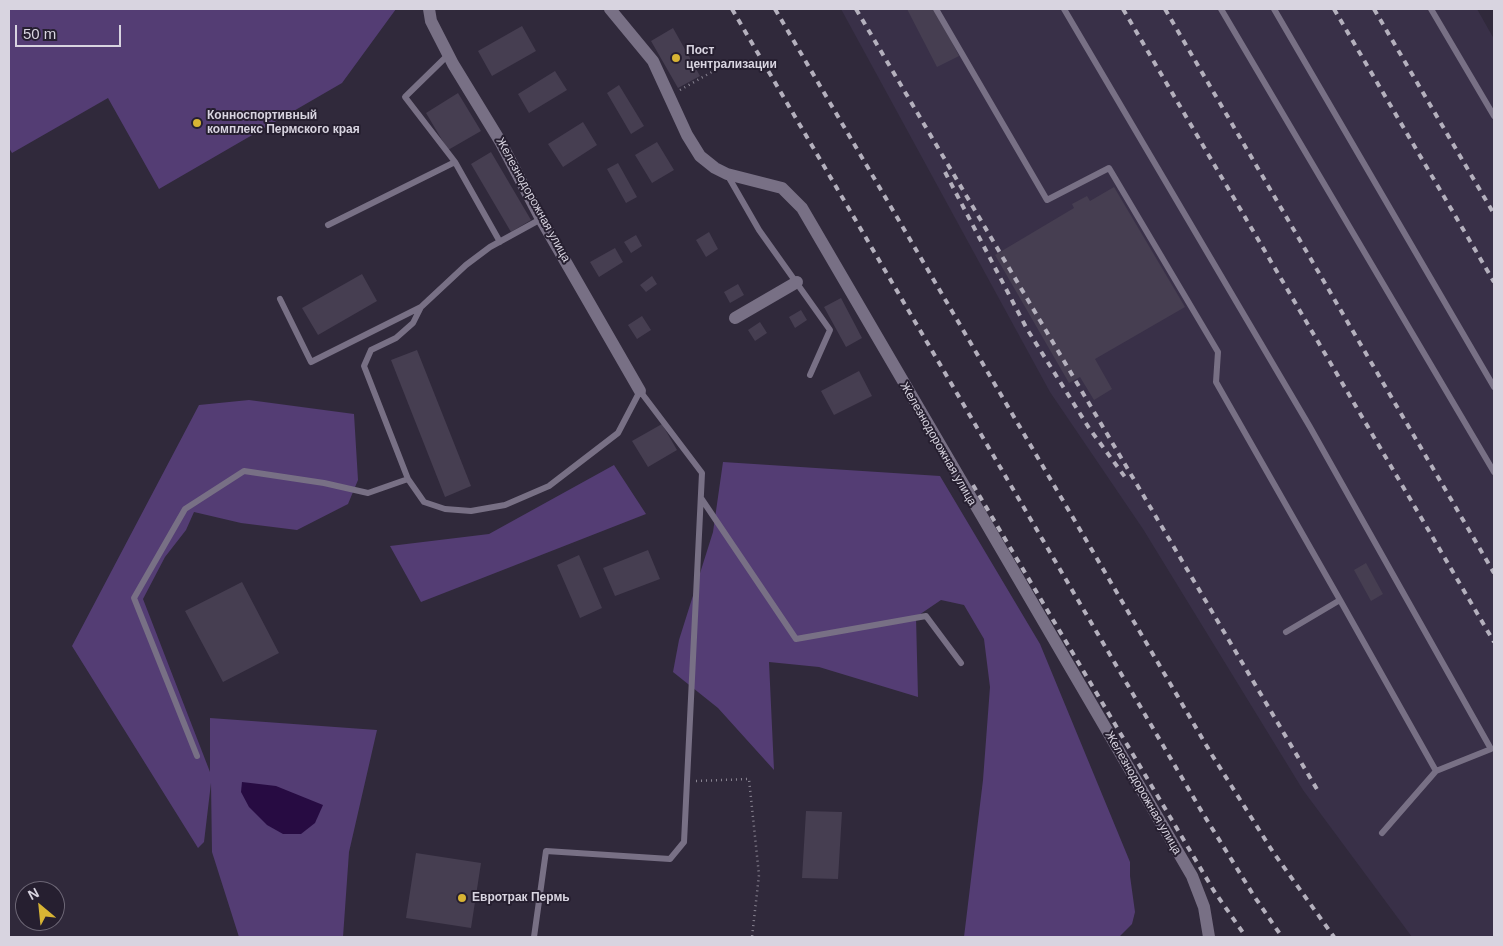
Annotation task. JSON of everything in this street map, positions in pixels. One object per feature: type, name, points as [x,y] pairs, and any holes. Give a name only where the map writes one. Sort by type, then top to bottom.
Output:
[{"type":"street","name":"Железнодорожная улица","points":[[429,9],[431,21],[448,55],[500,141],[541,218],[640,391]]},
{"type":"street","name":"Железнодорожная улица","points":[[610,9],[653,61],[687,135],[700,156],[715,168],[727,174],[782,188],[793,196],[810,221],[947,460],[1192,876],[1204,907],[1209,937]]},
{"type":"street","points":[[736,318],[797,282]]},
{"type":"lane","points":[[936,9],[1047,200],[1109,168],[1218,352],[1216,382],[1436,771]]},
{"type":"lane","points":[[1064,9],[1310,426],[1492,748],[1436,771],[1382,833]]},
{"type":"lane","points":[[1221,9],[1494,472]]},
{"type":"lane","points":[[1274,9],[1494,387]]},
{"type":"lane","points":[[1431,9],[1494,116]]},
{"type":"lane","points":[[448,55],[404,97],[455,162],[500,242]]},
{"type":"lane","points":[[328,225],[455,162]]},
{"type":"lane","points":[[727,174],[759,230],[830,330],[810,375]]},
{"type":"lane","points":[[280,299],[311,362],[421,307],[466,265],[541,218]]},
{"type":"lane","points":[[421,307],[413,323],[396,338],[371,350],[364,366],[408,479],[424,502],[446,509],[471,511],[505,505],[549,486],[618,433],[640,391],[702,473],[684,842],[670,859],[546,851],[534,937]]},
{"type":"lane","points":[[197,756],[134,598],[185,509],[244,470],[324,483],[368,493],[408,479]]},
{"type":"lane","points":[[701,497],[796,639],[926,616],[961,663]]},
{"type":"lane","points":[[1286,632],[1340,600]]},
{"type":"path","points":[[670,95],[732,60]]},
{"type":"path","points":[[687,781],[749,779],[759,874],[752,937]]},
{"type":"shaded area","name":"Конноспортивный комплекс Пермского края","points":[[9,9],[396,9],[342,83],[159,189],[108,98],[12,153],[9,148]]},
{"type":"shaded area","points":[[841,9],[1477,9],[1494,39],[1494,937],[1412,937],[1303,790],[1143,529],[1050,392]]},
{"type":"shaded area","points":[[249,400],[354,414],[358,480],[348,504],[297,530],[241,523],[194,512],[186,530],[165,557],[143,599],[210,772],[210,718],[377,730],[349,852],[343,937],[239,937],[212,852],[211,783],[204,842],[198,848],[72,646],[199,405]]},
{"type":"shaded area","points":[[723,462],[940,476],[1040,644],[1130,862],[1135,912],[1132,924],[1119,937],[964,937],[983,780],[990,687],[984,639],[964,605],[941,600],[916,617],[918,697],[819,667],[769,662],[774,770],[718,708],[673,672],[679,640],[713,532]]},
{"type":"shaded area","points":[[614,465],[646,514],[421,602],[390,546],[489,534]]},
{"type":"shaded area","points":[[242,782],[276,786],[323,805],[315,823],[301,834],[283,834],[267,825],[249,807],[241,792]]},
{"type":"building","points":[[907,9],[935,9],[959,56],[937,67]]},
{"type":"building","points":[[522,26],[536,51],[492,76],[478,51]]},
{"type":"building","name":"Пост централизации","points":[[673,28],[700,76],[678,88],[651,41]]},
{"type":"building","points":[[555,71],[567,90],[529,113],[518,94]]},
{"type":"building","points":[[619,85],[644,126],[631,134],[607,93]]},
{"type":"building","points":[[458,93],[481,131],[448,150],[426,113]]},
{"type":"building","points":[[583,122],[597,145],[563,167],[548,144]]},
{"type":"building","points":[[657,142],[674,170],[652,183],[635,155]]},
{"type":"building","points":[[491,152],[531,220],[511,232],[471,164]]},
{"type":"building","points":[[618,163],[637,197],[626,203],[607,169]]},
{"type":"building","points":[[1114,187],[1185,307],[1095,359],[1112,389],[1094,400],[1080,377],[1069,383],[995,255],[1074,208],[1072,204],[1087,196],[1090,201]]},
{"type":"building","points":[[709,232],[718,249],[706,257],[696,240]]},
{"type":"building","points":[[636,235],[642,246],[631,253],[624,242]]},
{"type":"building","points":[[615,248],[623,262],[599,277],[590,262]]},
{"type":"building","points":[[362,274],[377,301],[318,335],[302,308]]},
{"type":"building","points":[[652,276],[657,284],[646,292],[640,285]]},
{"type":"building","points":[[738,284],[744,295],[730,303],[724,292]]},
{"type":"building","points":[[841,298],[862,338],[846,347],[824,307]]},
{"type":"building","points":[[801,310],[807,320],[795,328],[789,317]]},
{"type":"building","points":[[642,316],[651,330],[637,339],[628,325]]},
{"type":"building","points":[[760,322],[767,333],[755,341],[748,330]]},
{"type":"building","points":[[417,350],[471,486],[445,497],[391,360]]},
{"type":"building","points":[[859,371],[872,396],[834,415],[821,391]]},
{"type":"building","points":[[662,424],[677,450],[648,467],[632,441]]},
{"type":"building","points":[[648,550],[660,579],[615,596],[603,568]]},
{"type":"building","points":[[579,555],[602,608],[580,618],[557,565]]},
{"type":"building","points":[[1366,563],[1383,594],[1371,601],[1354,570]]},
{"type":"building","points":[[242,582],[279,653],[223,682],[185,611]]},
{"type":"building","points":[[806,811],[842,812],[838,879],[802,878]]},
{"type":"building","points":[[416,853],[481,863],[471,928],[406,918]]},
{"type":"railway","points":[[732,9],[1202,812],[1282,937]]},
{"type":"railway","points":[[775,9],[1212,755],[1273,852],[1334,937]]},
{"type":"railway","points":[[856,9],[1318,791]]},
{"type":"railway","points":[[1123,9],[1494,642]]},
{"type":"railway","points":[[1165,9],[1494,573]]},
{"type":"railway","points":[[1334,9],[1494,282]]},
{"type":"railway","points":[[1374,9],[1494,214]]},
{"type":"railway","points":[[945,172],[1027,329],[1089,428],[1125,477]]},
{"type":"railway","points":[[973,485],[1214,891],[1246,937]]},
{"type":"place","name":"Пост централизации","points":[[676,58]]},
{"type":"place","name":"Конноспортивный комплекс Пермского края","points":[[197,123]]},
{"type":"place","name":"Евротрак Пермь","points":[[462,898]]}]
